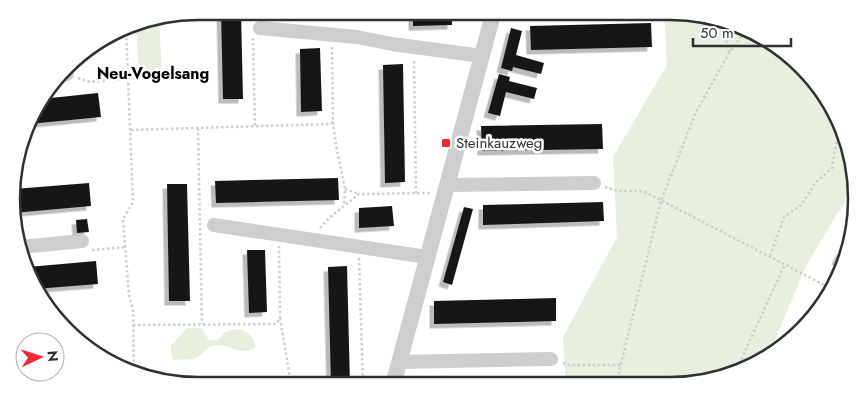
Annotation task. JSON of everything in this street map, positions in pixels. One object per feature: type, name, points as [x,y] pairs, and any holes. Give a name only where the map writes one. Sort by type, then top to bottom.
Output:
[{"type":"street","points":[[395,377],[492,20]]},
{"type":"street","points":[[256,33],[357,37],[392,44],[482,56]]},
{"type":"street","points":[[446,189],[594,183]]},
{"type":"street","points":[[214,225],[427,257]]},
{"type":"street","points":[[26,246],[82,241]]},
{"type":"street","points":[[399,362],[551,360]]},
{"type":"path","points":[[723,28],[729,52]]},
{"type":"path","points":[[255,127],[256,33]]},
{"type":"path","points":[[126,35],[133,202],[123,219],[133,310],[134,365]]},
{"type":"path","points":[[332,35],[333,122],[344,189],[344,206]]},
{"type":"path","points":[[618,377],[661,201],[696,112],[729,52],[742,36]]},
{"type":"path","points":[[414,47],[416,193]]},
{"type":"path","points":[[68,76],[90,82],[128,79]]},
{"type":"path","points":[[131,130],[255,127],[329,124],[333,122]]},
{"type":"path","points":[[770,256],[784,218],[801,205],[816,182],[832,168],[836,142],[839,140]]},
{"type":"path","points":[[594,183],[618,191],[643,191],[826,285]]},
{"type":"path","points":[[344,189],[359,194],[416,193],[446,189]]},
{"type":"path","points":[[314,240],[321,226],[359,194]]},
{"type":"path","points":[[279,235],[280,318],[290,377]]},
{"type":"path","points":[[82,241],[88,250],[126,247]]},
{"type":"path","points":[[359,247],[362,377]]},
{"type":"path","points":[[740,362],[785,264]]},
{"type":"path","points":[[133,325],[276,324],[280,318]]},
{"type":"path","points":[[551,360],[569,366],[621,365]]},
{"type":"green space","points":[[664,20],[704,23],[727,29],[769,50],[804,81],[818,99],[830,120],[839,141],[845,164],[848,198],[805,268],[774,343],[769,347],[727,368],[704,374],[681,377],[566,377],[563,337],[617,237],[613,157],[667,65]]},
{"type":"green space","points":[[159,24],[162,75],[139,76],[137,31]]},
{"type":"green space","points":[[187,328],[201,328],[209,340],[217,340],[225,333],[235,329],[241,330],[247,332],[252,337],[255,348],[245,351],[222,345],[213,345],[197,358],[174,360],[171,354],[171,346]]},
{"type":"building","points":[[221,20],[241,20],[243,99],[223,99]]},
{"type":"building","points":[[413,20],[452,20],[452,25],[413,26]]},
{"type":"building","points":[[651,23],[652,47],[531,50],[530,26]]},
{"type":"building","points":[[511,28],[522,31],[516,55],[544,63],[541,74],[513,67],[512,71],[501,68]]},
{"type":"building","points":[[320,48],[322,111],[301,112],[300,49]]},
{"type":"building","points":[[403,64],[405,182],[385,183],[383,65]]},
{"type":"building","points":[[499,74],[510,77],[509,81],[537,88],[534,99],[506,92],[500,116],[488,113]]},
{"type":"building","points":[[98,93],[101,117],[37,123],[51,98]]},
{"type":"building","points":[[602,124],[603,149],[482,151],[481,126]]},
{"type":"building","points":[[338,178],[339,200],[216,203],[215,181]]},
{"type":"building","points":[[89,183],[91,206],[20,212],[20,189]]},
{"type":"building","points":[[167,184],[187,184],[190,301],[169,301]]},
{"type":"building","points":[[603,202],[604,221],[483,225],[483,205]]},
{"type":"building","points":[[392,206],[394,226],[359,228],[359,208]]},
{"type":"building","points":[[464,207],[473,209],[452,285],[443,282]]},
{"type":"building","points":[[87,219],[89,232],[77,233],[76,220]]},
{"type":"building","points":[[247,250],[265,250],[267,312],[249,313]]},
{"type":"building","points":[[96,261],[98,284],[44,288],[34,266]]},
{"type":"building","points":[[347,266],[350,377],[331,377],[328,267]]},
{"type":"building","points":[[556,298],[556,321],[434,324],[434,301]]},
{"type":"place","name":"Steinkauzweg","points":[[446,143]]},
{"type":"district","name":"Neu-Vogelsang","points":[[153,73]]}]
